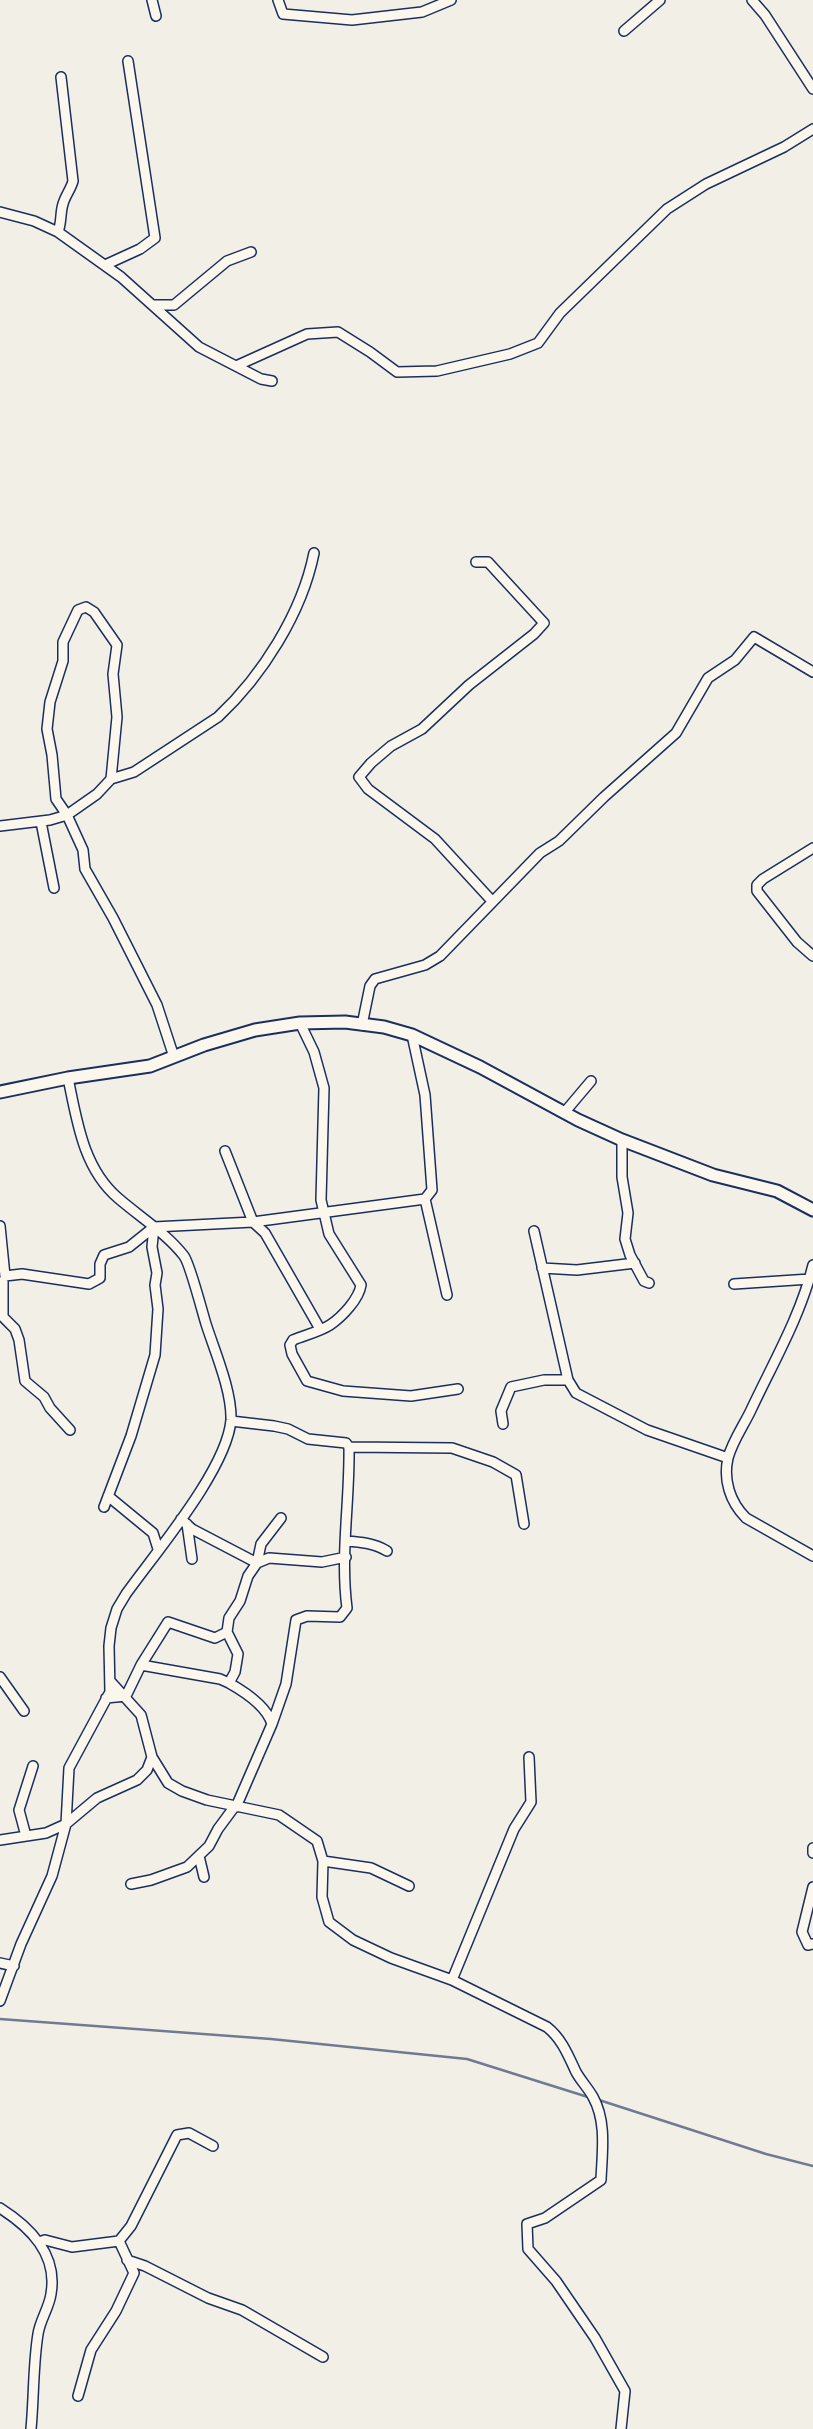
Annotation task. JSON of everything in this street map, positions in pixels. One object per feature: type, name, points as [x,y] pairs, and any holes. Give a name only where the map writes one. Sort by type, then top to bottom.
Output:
[{"type":"street","points":[[152,0],[156,16]]},
{"type":"street","points":[[278,0],[283,14],[352,20],[422,12],[451,0]]},
{"type":"street","points":[[624,31],[660,0]]},
{"type":"street","points":[[752,0],[765,15],[813,89]]},
{"type":"street","points":[[105,266],[140,249],[155,238],[128,61]]},
{"type":"street","points":[[58,232],[62,220],[63,203],[70,192],[73,181],[60,77]]},
{"type":"street","points":[[236,366],[307,334],[338,332],[397,372],[436,371],[510,354],[538,343],[560,313],[667,209],[706,184],[784,147],[813,129]]},
{"type":"street","points":[[0,212],[34,221],[58,232],[105,266],[153,305],[199,347],[261,379],[272,381]]},
{"type":"street","points":[[153,305],[174,304],[227,261],[250,252]]},
{"type":"street","points":[[0,826],[41,822],[67,815],[97,794],[111,779],[134,772],[218,717],[229,707],[278,644],[297,607],[314,553]]},
{"type":"street","points":[[476,562],[488,562],[544,623],[534,634],[469,684],[422,729],[391,746],[371,763],[359,777],[368,789],[435,839],[492,901]]},
{"type":"street","points":[[111,779],[117,717],[113,674],[117,645],[94,612],[86,607],[78,610],[62,642],[62,661],[50,702],[47,730],[52,755],[56,799],[67,815],[82,850],[86,869],[157,1005],[174,1057]]},
{"type":"street","points":[[362,1024],[370,986],[375,979],[425,964],[440,956],[540,853],[559,841],[604,797],[676,733],[708,678],[735,660],[754,637],[813,672]]},
{"type":"street","points":[[41,822],[54,888]]},
{"type":"street","points":[[813,848],[763,879],[757,885],[757,890],[797,942],[813,956]]},
{"type":"street","points":[[0,1092],[68,1078],[141,1068],[255,1030],[300,1023],[345,1022],[362,1024],[412,1035],[480,1067],[564,1113],[622,1140],[713,1175],[777,1191],[813,1210]]},
{"type":"street","points":[[300,1023],[314,1052],[324,1088],[321,1200],[329,1234],[361,1285],[357,1296],[337,1319],[320,1329],[293,1340],[290,1344],[292,1354],[307,1381],[343,1391],[411,1396],[458,1389]]},
{"type":"street","points":[[3,1280],[22,1274],[90,1284],[100,1278],[100,1264],[104,1255],[129,1246],[154,1227],[253,1222],[425,1199],[432,1190],[425,1104],[418,1057],[412,1035]]},
{"type":"street","points":[[0,2001],[21,1944],[52,1876],[66,1824],[69,1768],[110,1692],[109,1646],[111,1628],[117,1610],[158,1549],[184,1521],[216,1464],[231,1421],[230,1402],[185,1257],[154,1227],[116,1197],[98,1173],[84,1148],[68,1078]]},
{"type":"street","points":[[564,1113],[591,1081]]},
{"type":"street","points":[[622,1140],[622,1177],[628,1213],[625,1239],[644,1281],[649,1283]]},
{"type":"street","points":[[225,1151],[253,1222],[265,1233],[320,1329]]},
{"type":"street","points":[[425,1199],[447,1295]]},
{"type":"street","points":[[0,1226],[3,1317],[15,1330],[19,1340],[25,1381],[44,1397],[50,1408],[70,1430]]},
{"type":"street","points":[[104,1506],[134,1429],[155,1355],[158,1309],[155,1285],[157,1273],[152,1247],[154,1227]]},
{"type":"street","points":[[534,1231],[568,1380],[576,1393],[646,1430],[728,1458]]},
{"type":"street","points":[[542,1268],[577,1270],[635,1263]]},
{"type":"street","points":[[813,1267],[810,1279],[779,1352],[728,1458],[727,1486],[739,1511],[746,1518],[813,1556]]},
{"type":"street","points":[[734,1284],[810,1279]]},
{"type":"street","points":[[503,1424],[501,1411],[511,1387],[535,1381],[568,1380]]},
{"type":"street","points":[[131,1884],[168,1875],[187,1867],[209,1846],[218,1829],[236,1806],[272,1724],[286,1684],[296,1620],[307,1616],[340,1617],[347,1608],[345,1588],[350,1484],[349,1447],[346,1443],[308,1439],[274,1426],[231,1421]]},
{"type":"street","points":[[349,1447],[452,1448],[493,1462],[516,1475],[524,1524]]},
{"type":"street","points":[[108,1496],[153,1533],[158,1549]]},
{"type":"street","points":[[229,1683],[235,1672],[238,1654],[227,1632],[229,1618],[240,1601],[248,1576],[257,1563],[261,1544],[281,1518]]},
{"type":"street","points":[[184,1521],[192,1559]]},
{"type":"street","points":[[184,1521],[257,1563]]},
{"type":"street","points":[[346,1541],[361,1542],[387,1551]]},
{"type":"street","points":[[257,1563],[269,1558],[322,1562],[346,1557]]},
{"type":"street","points":[[126,1696],[141,1665],[168,1622],[215,1638],[227,1632]]},
{"type":"street","points":[[141,1665],[220,1679],[229,1683],[244,1692],[269,1716],[272,1724]]},
{"type":"street","points":[[0,1677],[24,1711]]},
{"type":"street","points":[[111,1682],[126,1696],[141,1715],[152,1757],[168,1783],[190,1794],[279,1815],[317,1841],[323,1861],[322,1897],[329,1922],[353,1940],[391,1958],[452,1980],[548,2027],[559,2037],[578,2076],[594,2098],[603,2131],[601,2180],[545,2218],[527,2224],[528,2248],[556,2281],[594,2338],[625,2391],[621,2429]]},
{"type":"street","points":[[106,1698],[126,1696]]},
{"type":"street","points":[[0,1840],[46,1833],[66,1824],[97,1798],[138,1780],[147,1770],[152,1757]]},
{"type":"street","points":[[452,1980],[514,1829],[531,1802],[529,1757]]},
{"type":"street","points":[[26,1836],[19,1810],[34,1766]]},
{"type":"street","points":[[813,1848],[813,1853]]},
{"type":"street","points":[[199,1856],[204,1877]]},
{"type":"street","points":[[323,1861],[371,1868],[410,1886]]},
{"type":"street","points":[[813,1886],[802,1932],[808,1945],[813,1944]]},
{"type":"street","points":[[0,1963],[14,1966]]},
{"type":"street","points":[[39,2242],[45,2240],[72,2247],[119,2241],[131,2226],[177,2135],[189,2134],[213,2146]]},
{"type":"street","points":[[0,2208],[24,2223],[39,2242],[50,2273],[51,2294],[38,2332],[31,2429]]},
{"type":"street","points":[[78,2396],[91,2350],[116,2311],[134,2273],[119,2241]]},
{"type":"street","points":[[127,2260],[146,2266],[208,2298],[242,2310],[323,2357]]},
{"type":"waterway","points":[[0,2019],[271,2039],[467,2059],[591,2098]]},
{"type":"waterway","points":[[596,2099],[766,2154],[813,2166]]}]
